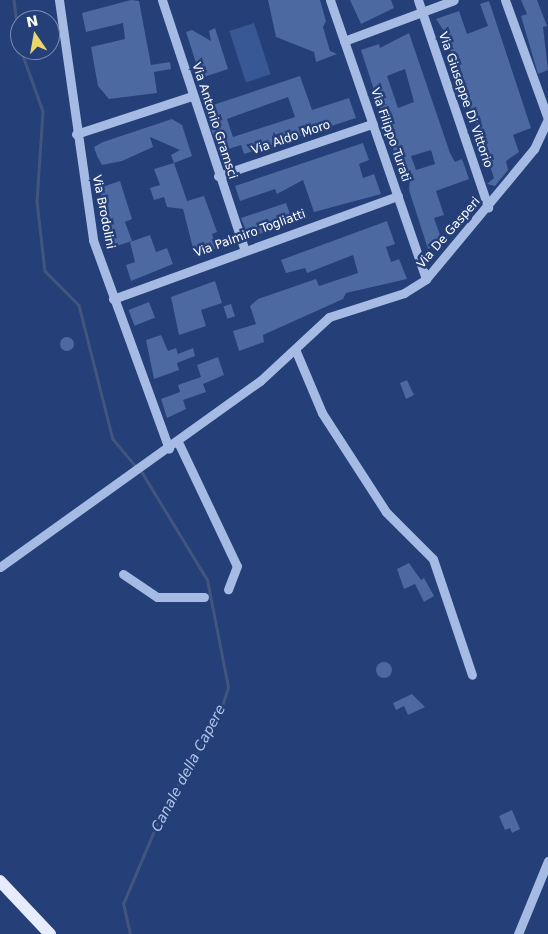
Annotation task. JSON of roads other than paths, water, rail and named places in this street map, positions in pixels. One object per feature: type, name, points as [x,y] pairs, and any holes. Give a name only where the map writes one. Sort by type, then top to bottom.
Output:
[{"type":"main road","points":[[0,881],[50,934]]},
{"type":"street","name":"Via Brodolini","points":[[59,0],[76,134],[93,240],[168,449]]},
{"type":"street","name":"Via Antonio Gramsci","points":[[162,0],[218,176],[244,248]]},
{"type":"street","name":"Via Filippo Turati","points":[[330,0],[426,279]]},
{"type":"street","name":"Via Giuseppe Di Vittorio","points":[[418,0],[488,207]]},
{"type":"street","points":[[344,41],[454,0]]},
{"type":"street","points":[[505,0],[548,119]]},
{"type":"street","points":[[76,134],[192,96]]},
{"type":"street","name":"Via De Gasperi","points":[[0,567],[127,476],[153,461],[295,349],[329,318],[404,293],[426,279],[534,150],[548,119]]},
{"type":"street","name":"Via Aldo Moro","points":[[218,176],[372,124]]},
{"type":"street","name":"Via Palmiro Togliatti","points":[[113,299],[244,248],[398,196]]},
{"type":"street","points":[[295,349],[319,407],[386,512],[432,559],[472,676]]},
{"type":"street","points":[[178,442],[237,566],[228,590]]},
{"type":"street","points":[[123,574],[157,597],[204,598]]},
{"type":"street","points":[[518,934],[548,861]]},
{"type":"waterway","name":"Canale della Capere","points":[[14,0],[15,10]]},
{"type":"waterway","name":"Canale della Capere","points":[[25,60],[43,111],[37,201],[45,271],[79,305],[113,439],[136,466]]},
{"type":"waterway","name":"Canale della Capere","points":[[130,934],[123,904],[162,812],[218,718],[228,687],[207,580],[140,470]]}]
